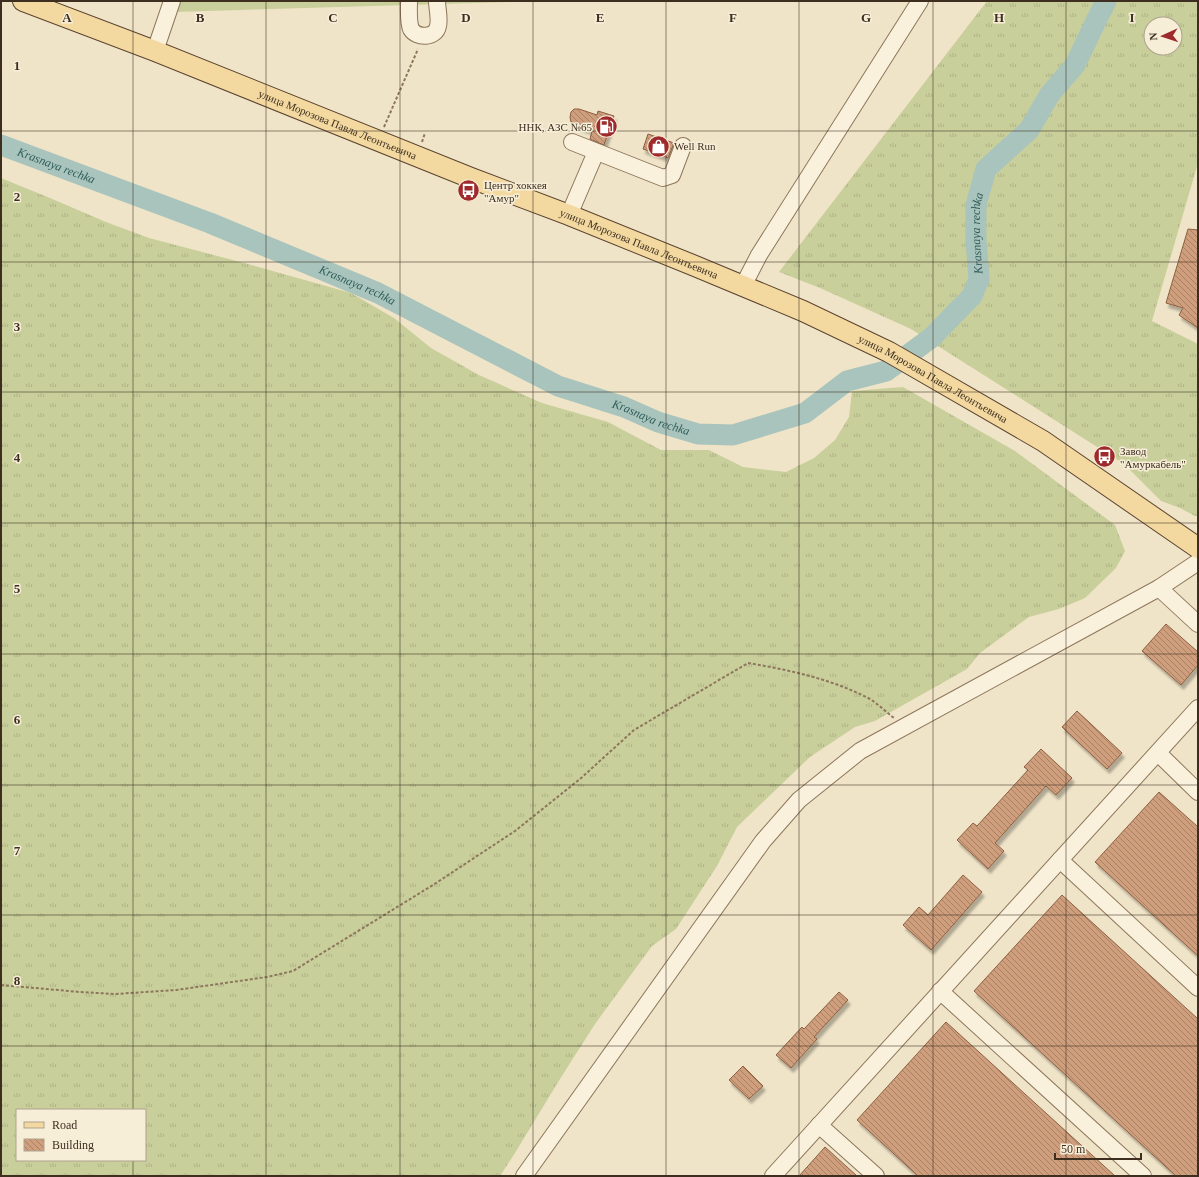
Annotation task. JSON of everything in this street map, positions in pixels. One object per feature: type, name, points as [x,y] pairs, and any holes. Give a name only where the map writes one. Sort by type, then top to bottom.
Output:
[{"type":"main road","name":"улица Морозова Павла Леонтьевича","points":[[23,1],[155,51],[471,178],[569,215],[803,311],[889,352],[1043,441],[1198,548]]},
{"type":"street","points":[[155,51],[172,1]]},
{"type":"street","points":[[409,1],[410,27],[419,36],[426,36],[435,32],[438,26],[437,1]]},
{"type":"street","points":[[743,286],[758,255],[920,1]]},
{"type":"street","points":[[572,142],[663,178],[672,175],[684,146]]},
{"type":"street","points":[[569,215],[596,152]]},
{"type":"street","points":[[524,1176],[763,841],[800,800],[860,751],[1159,588],[1198,562]]},
{"type":"street","points":[[1159,588],[1198,624]]},
{"type":"street","points":[[773,1176],[1198,708]]},
{"type":"street","points":[[1158,753],[1198,792]]},
{"type":"street","points":[[1060,860],[1198,988]]},
{"type":"street","points":[[940,991],[1143,1176]]},
{"type":"street","points":[[819,1125],[876,1176]]},
{"type":"path","points":[[378,141],[418,49],[426,36]]},
{"type":"path","points":[[1,985],[115,994],[184,989],[267,977],[293,970],[433,885],[515,831],[580,779],[634,730],[748,663],[783,669],[826,680],[871,699],[904,726]]},
{"type":"green space","points":[[174,1],[544,1],[174,12]]},
{"type":"green space","points":[[987,1],[1198,1],[1198,163],[1152,321],[1198,344],[1198,516],[1161,501],[1124,464],[911,329],[820,288],[779,272]]},
{"type":"green space","points":[[1,178],[106,222],[149,238],[351,293],[394,318],[431,348],[479,375],[542,403],[608,422],[661,450],[709,450],[743,467],[786,472],[814,458],[835,440],[849,417],[852,391],[903,387],[1015,451],[1115,525],[1125,551],[1116,568],[1085,598],[1059,609],[1029,617],[980,653],[967,669],[875,721],[855,727],[810,757],[737,827],[717,866],[676,929],[652,946],[595,1024],[500,1176],[1,1176]]},
{"type":"building","points":[[574,109],[579,109],[597,115],[598,111],[614,116],[604,145],[590,139],[592,131],[571,122],[571,112]]},
{"type":"building","name":"Well Run","points":[[648,134],[674,143],[668,158],[643,149]]},
{"type":"building","points":[[1188,229],[1198,230],[1198,328],[1179,315],[1183,308],[1166,303]]},
{"type":"building","points":[[1166,624],[1198,652],[1198,665],[1181,685],[1142,651]]},
{"type":"building","points":[[1077,711],[1122,753],[1107,769],[1062,727]]},
{"type":"building","points":[[1041,749],[1072,778],[1056,795],[1046,786],[995,843],[1004,851],[988,869],[957,840],[973,823],[977,826],[1028,770],[1024,767]]},
{"type":"building","points":[[1159,792],[1198,827],[1198,956],[1095,862]]},
{"type":"building","points":[[963,875],[982,892],[931,950],[903,925],[919,907],[928,915]]},
{"type":"building","points":[[1062,895],[1198,1019],[1198,1176],[1176,1176],[974,991]]},
{"type":"building","points":[[839,992],[848,1000],[814,1037],[817,1039],[791,1068],[776,1055],[802,1027],[804,1029]]},
{"type":"building","points":[[946,1022],[1115,1176],[918,1176],[857,1120]]},
{"type":"building","points":[[743,1066],[763,1086],[749,1099],[729,1080]]},
{"type":"building","points":[[825,1147],[857,1176],[799,1176]]},
{"type":"waterway","name":"Krasnaya rechka","points":[[1,145],[210,223],[378,293],[558,386],[624,407],[658,422],[698,434],[733,435],[805,413],[847,381],[886,371],[931,338],[972,296],[979,279],[976,241],[976,205],[986,169],[1029,130],[1050,94],[1075,65],[1106,1]]},
{"type":"place","name":"ННК, АЗС №65","points":[[607,127]]},
{"type":"place","name":"Well Run","points":[[659,146]]},
{"type":"place","name":"Центр хоккея \"Амур\"","points":[[468,191]]},
{"type":"place","name":"Завод \"Амуркабель\"","points":[[1105,457]]}]
